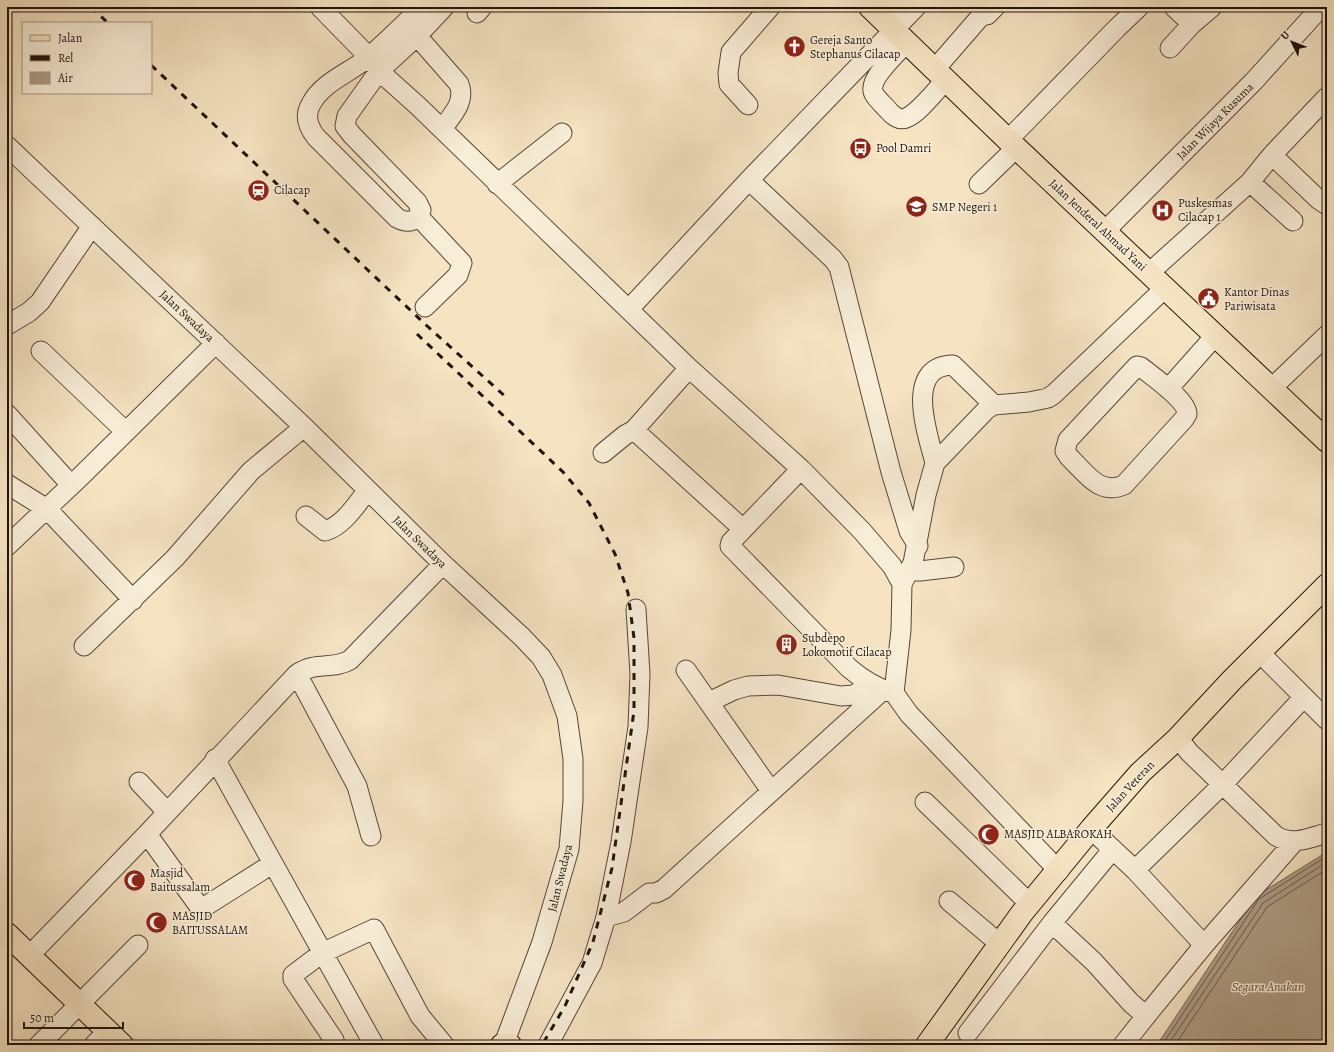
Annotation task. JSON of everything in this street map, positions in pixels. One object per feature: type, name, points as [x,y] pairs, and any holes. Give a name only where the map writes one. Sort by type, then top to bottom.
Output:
[{"type":"main road","name":"Jalan Jenderal Ahmad Yani","points":[[889,21],[940,75],[1327,441]]},
{"type":"main road","name":"Jalan Veteran","points":[[927,1045],[1030,904],[1140,773],[1178,738],[1231,681],[1327,585]]},
{"type":"main road","points":[[7,934],[81,1004],[108,1040]]},
{"type":"street","points":[[320,7],[374,64],[497,184],[630,309],[689,368],[801,469],[892,566],[906,577]]},
{"type":"street","points":[[422,7],[374,64],[347,116],[345,126],[417,202],[421,210],[419,217],[412,221],[404,222],[397,218],[327,150],[308,128],[307,118],[311,104],[326,86],[374,64],[417,36],[444,7]]},
{"type":"street","points":[[748,105],[730,84],[728,73],[730,52],[770,7]]},
{"type":"street","points":[[630,309],[749,180],[889,21],[916,7]]},
{"type":"street","points":[[979,184],[1012,144],[1116,28],[1139,7]]},
{"type":"street","points":[[1174,7],[1192,24]]},
{"type":"street","points":[[1170,48],[1192,24],[1212,7]]},
{"type":"street","name":"Jalan Wijaya Kusuma","points":[[1105,231],[1254,81],[1321,7]]},
{"type":"street","points":[[889,21],[878,74],[873,84],[873,92],[889,112],[897,118],[904,119],[909,117],[940,75],[982,10]]},
{"type":"street","points":[[417,36],[459,84],[462,90],[461,101],[458,108],[442,129]]},
{"type":"street","points":[[1149,273],[1250,182],[1272,155],[1327,97]]},
{"type":"street","points":[[497,184],[562,133]]},
{"type":"street","points":[[327,150],[352,135]]},
{"type":"street","name":"Jalan Swadaya","points":[[9,151],[216,342],[304,427],[367,491],[522,637],[552,675],[567,716],[573,759],[573,802],[569,848],[540,949],[505,1045]]},
{"type":"street","points":[[1272,155],[1318,199],[1327,205]]},
{"type":"street","points":[[749,180],[833,259],[839,267],[891,472],[909,531],[918,546]]},
{"type":"street","points":[[1250,182],[1293,221]]},
{"type":"street","points":[[419,217],[462,263],[458,275],[425,307]]},
{"type":"street","points":[[9,324],[29,312],[40,302],[92,226]]},
{"type":"street","points":[[606,917],[624,912],[649,894],[664,889],[883,689],[901,630],[906,577],[918,546],[926,494],[935,463],[987,409],[994,405],[1029,402],[1048,398],[1054,394],[1165,288]]},
{"type":"street","points":[[1272,388],[1327,335]]},
{"type":"street","points":[[1168,389],[1215,336]]},
{"type":"street","points":[[7,546],[126,432],[216,342]]},
{"type":"street","points":[[41,350],[126,432]]},
{"type":"street","points":[[935,463],[923,412],[922,396],[928,379],[935,370],[946,365],[953,365],[994,405]]},
{"type":"street","points":[[1134,367],[1141,367],[1168,389],[1187,409],[1186,417],[1124,485],[1115,488],[1100,487],[1065,451],[1068,440],[1134,367]]},
{"type":"street","points":[[603,453],[625,435],[634,430],[689,368]]},
{"type":"street","points":[[7,414],[71,485]]},
{"type":"street","points":[[84,646],[175,558],[251,471],[304,427]]},
{"type":"street","points":[[634,430],[743,529]]},
{"type":"street","points":[[801,469],[731,542],[730,546],[737,555],[849,668],[883,689],[909,714],[1059,871]]},
{"type":"street","points":[[7,484],[47,509],[133,600]]},
{"type":"street","points":[[306,516],[325,531],[331,529],[357,504],[367,491]]},
{"type":"street","points":[[30,955],[147,834],[297,674],[306,668],[318,665],[341,665],[350,660],[443,564]]},
{"type":"street","points":[[906,577],[920,571],[954,567]]},
{"type":"street","points":[[548,1045],[592,963],[606,917],[621,842],[638,727],[640,674],[636,609]]},
{"type":"street","points":[[1260,653],[1327,720]]},
{"type":"street","points":[[686,670],[771,791]]},
{"type":"street","points":[[297,674],[357,786],[371,836]]},
{"type":"street","points":[[709,702],[734,690],[748,686],[778,685],[841,696],[883,689]]},
{"type":"street","points":[[1135,870],[1223,784],[1304,697]]},
{"type":"street","points":[[1178,738],[1190,752],[1276,836],[1283,840],[1294,842],[1327,833]]},
{"type":"street","points":[[215,760],[374,1045]]},
{"type":"street","points":[[139,782],[167,812]]},
{"type":"street","points":[[925,802],[1030,904]]},
{"type":"street","points":[[1092,829],[1135,870],[1204,945]]},
{"type":"street","points":[[147,834],[201,909],[272,864]]},
{"type":"street","points":[[1123,1045],[1204,945],[1294,842]]},
{"type":"street","points":[[968,1033],[1052,922],[1113,849]]},
{"type":"street","points":[[949,901],[1000,944]]},
{"type":"street","points":[[1052,922],[1094,962],[1131,1003],[1146,1016]]},
{"type":"street","points":[[335,1045],[334,1040],[292,977],[322,953],[374,929],[420,1016],[444,1045]]},
{"type":"street","points":[[39,1045],[138,945]]},
{"type":"water","name":"Segara Anakan","points":[[1327,852],[1327,1045],[1157,1045],[1256,896]]},
{"type":"railway","points":[[91,7],[107,22]]},
{"type":"railway","points":[[152,66],[426,325],[507,398]]},
{"type":"railway","points":[[417,334],[563,472],[589,503],[615,554],[628,593],[634,638],[634,711],[612,868],[593,942],[565,1006],[542,1045]]},
{"type":"place","name":"Gereja Santo Stephanus Cilacap","points":[[795,47]]},
{"type":"place","name":"Pool Damri","points":[[861,148]]},
{"type":"place","name":"Cilacap","points":[[258,190]]},
{"type":"place","name":"SMP Negeri 1","points":[[917,207]]},
{"type":"place","name":"Puskesmas Cilacap 1","points":[[1163,210]]},
{"type":"place","name":"Kantor Dinas Pariwisata","points":[[1209,299]]},
{"type":"place","name":"Subdepo Lokomotif Cilacap","points":[[787,645]]},
{"type":"place","name":"MASJID ALBAROKAH","points":[[989,834]]},
{"type":"place","name":"Masjid Baitussalam","points":[[135,880]]},
{"type":"place","name":"MASJID BAITUSSALAM","points":[[156,923]]}]
